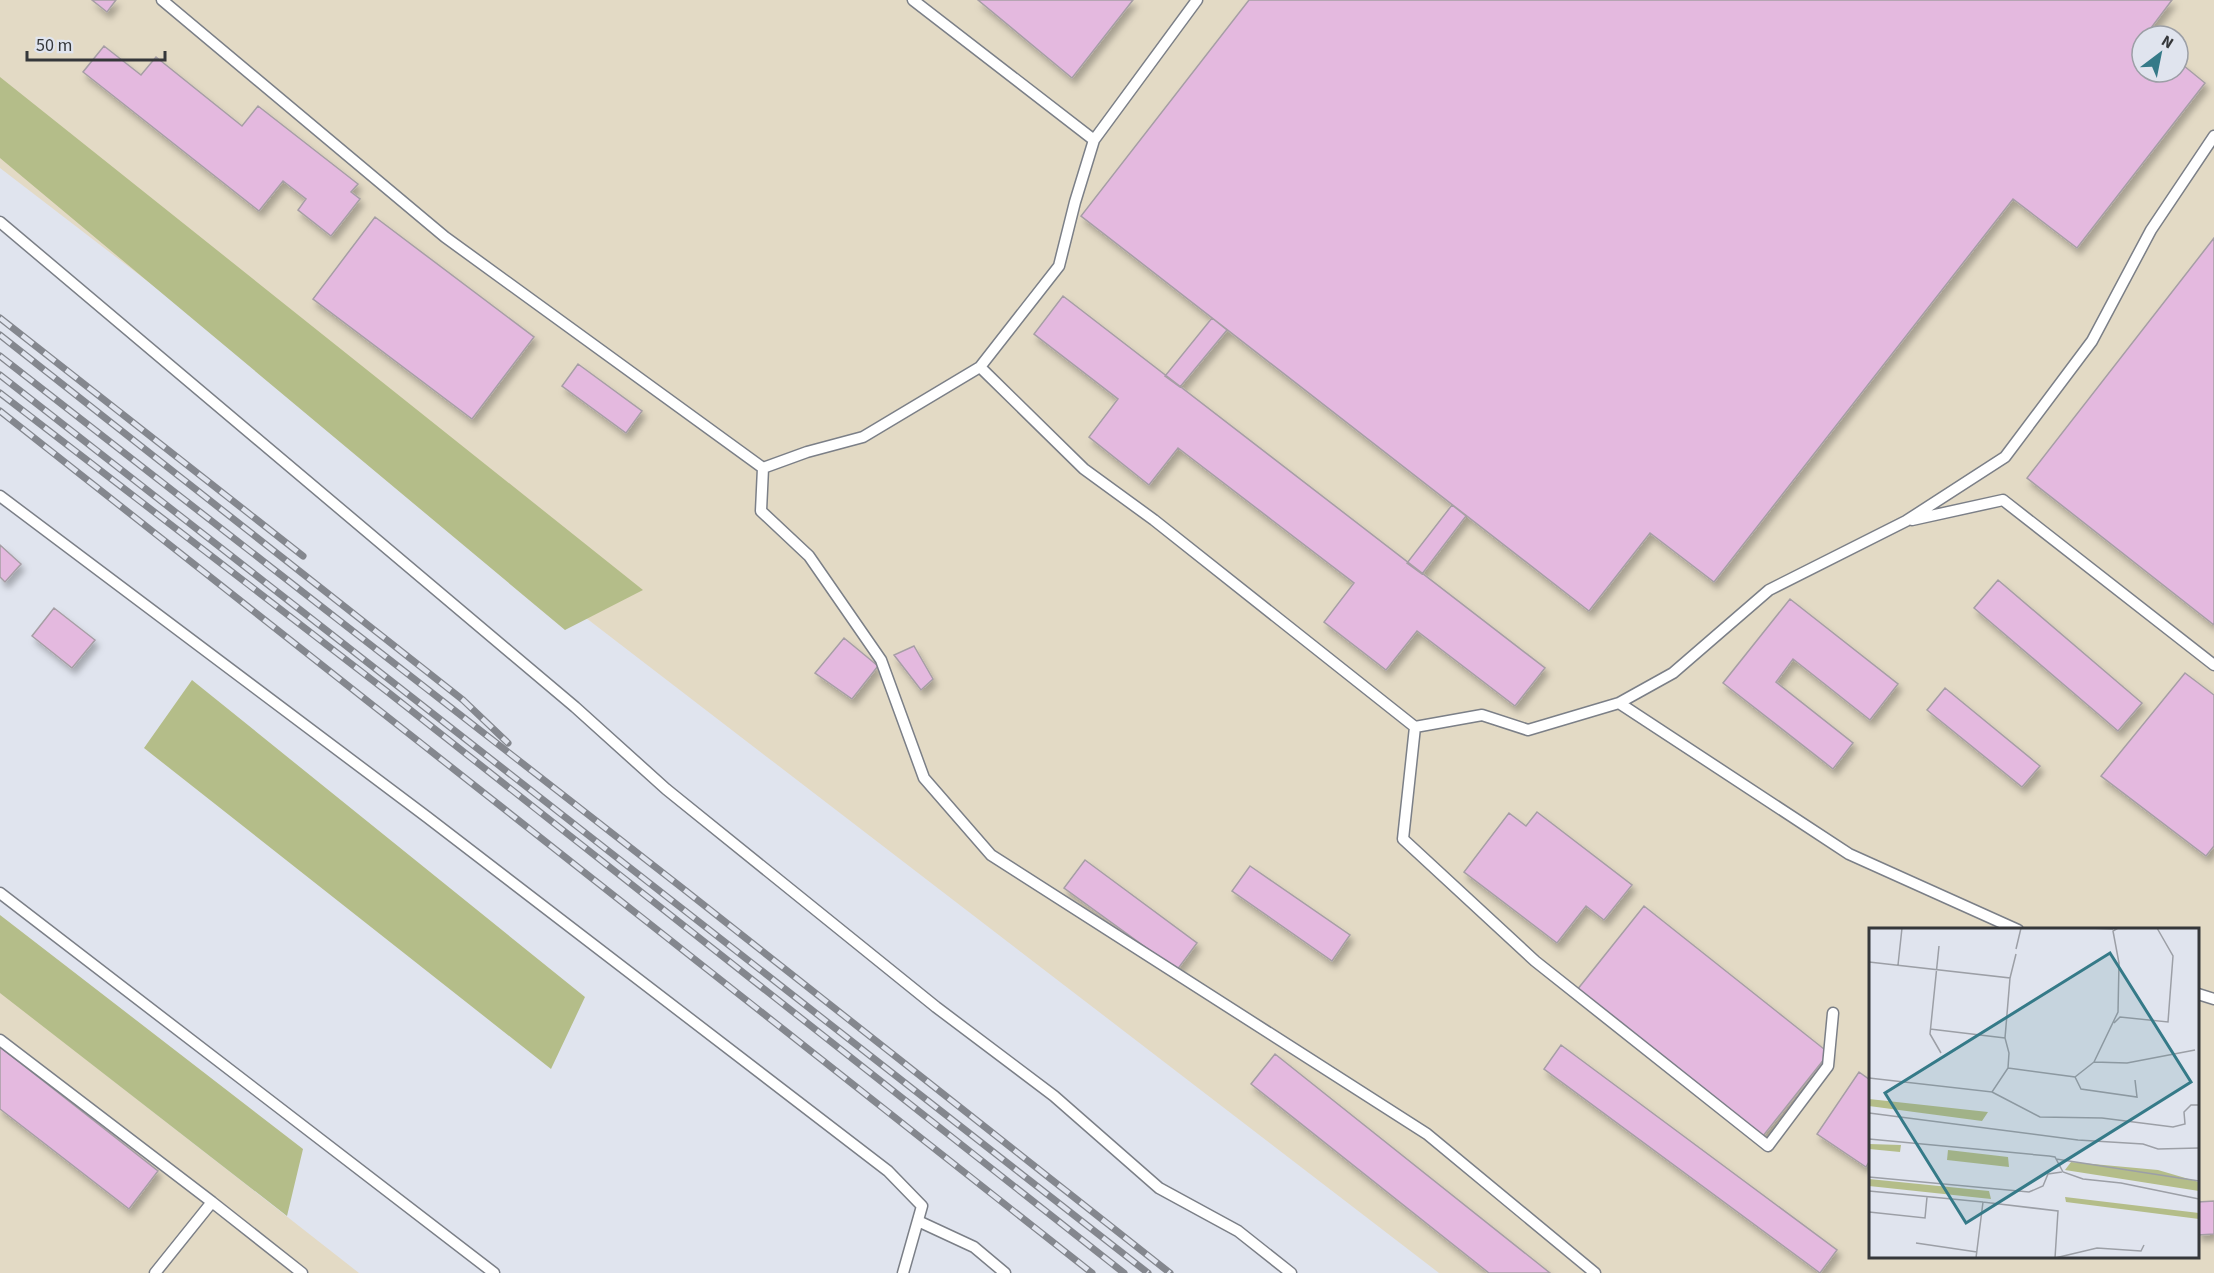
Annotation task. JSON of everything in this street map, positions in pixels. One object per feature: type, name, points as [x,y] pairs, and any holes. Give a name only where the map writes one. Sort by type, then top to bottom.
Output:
[{"type":"lane","points":[[162,0],[445,237],[762,468]]},
{"type":"lane","points":[[913,0],[1094,140]]},
{"type":"lane","points":[[762,468],[807,452],[863,438],[980,367],[1059,266],[1094,140],[1197,0]]},
{"type":"lane","points":[[980,367],[1084,469],[1154,520],[1414,727],[1482,715],[1528,730],[1619,703],[1673,673],[1769,590],[1905,521],[2005,457],[2092,341],[2151,230],[2214,136]]},
{"type":"lane","points":[[0,222],[575,706],[666,789],[936,1007],[1054,1096],[1160,1188],[1238,1230],[1291,1273]]},
{"type":"lane","points":[[762,468],[761,511],[809,556],[881,660],[924,778],[991,855],[1427,1134],[1595,1273]]},
{"type":"lane","points":[[0,496],[427,817],[888,1171],[922,1206],[903,1273]]},
{"type":"lane","points":[[1905,521],[2003,500],[2214,665]]},
{"type":"lane","points":[[1619,703],[1849,854],[2014,928]]},
{"type":"lane","points":[[1414,727],[1403,838],[1535,961],[1768,1146],[1828,1066],[1833,1013]]},
{"type":"lane","points":[[0,893],[494,1273]]},
{"type":"lane","points":[[2199,993],[2214,999]]},
{"type":"lane","points":[[0,1040],[302,1273]]},
{"type":"lane","points":[[155,1273],[212,1202]]},
{"type":"lane","points":[[918,1221],[974,1247],[1005,1273]]},
{"type":"shaded area","points":[[0,0],[2214,0],[2214,1273],[1439,1273],[0,168]]},
{"type":"shaded area","points":[[0,992],[207,1154],[359,1273],[0,1273]]},
{"type":"green space","points":[[0,77],[643,590],[565,630],[0,158]]},
{"type":"green space","points":[[192,680],[585,997],[551,1069],[144,748]]},
{"type":"green space","points":[[0,915],[303,1149],[287,1216],[0,993]]},
{"type":"building","points":[[92,0],[116,0],[107,12]]},
{"type":"building","points":[[978,0],[1133,0],[1072,78]]},
{"type":"building","points":[[1249,0],[2172,0],[2154,24],[2130,24],[2130,84],[2190,84],[2190,71],[2205,83],[2077,248],[2013,199],[1714,582],[1650,533],[1589,611],[1081,216]]},
{"type":"building","points":[[104,46],[141,75],[156,57],[242,126],[258,106],[358,184],[351,192],[360,199],[331,236],[298,210],[306,199],[283,181],[259,211],[83,72]]},
{"type":"building","points":[[375,217],[534,337],[472,419],[313,299]]},
{"type":"building","points":[[2214,238],[2214,625],[2027,478]]},
{"type":"building","points":[[1063,296],[1545,668],[1515,706],[1417,631],[1386,670],[1324,622],[1354,583],[1178,448],[1149,485],[1089,437],[1118,399],[1034,334]]},
{"type":"building","points":[[1212,318],[1227,330],[1180,387],[1165,376]]},
{"type":"building","points":[[578,364],[642,411],[626,433],[562,386]]},
{"type":"building","points":[[1452,505],[1466,516],[1422,574],[1407,563]]},
{"type":"building","points":[[0,545],[21,564],[5,582],[0,577]]},
{"type":"building","points":[[1998,580],[2142,703],[2118,731],[1974,608]]},
{"type":"building","points":[[1790,599],[1898,684],[1870,720],[1793,659],[1776,682],[1853,743],[1833,769],[1723,683]]},
{"type":"building","points":[[54,608],[95,640],[72,668],[32,636]]},
{"type":"building","points":[[844,638],[878,666],[852,699],[815,673]]},
{"type":"building","points":[[914,646],[933,679],[921,690],[894,655]]},
{"type":"building","points":[[2185,673],[2214,695],[2214,846],[2206,856],[2101,776]]},
{"type":"building","points":[[1945,688],[2040,766],[2022,787],[1927,710]]},
{"type":"building","points":[[1537,812],[1632,885],[1604,920],[1586,906],[1557,943],[1464,872],[1509,813],[1526,826]]},
{"type":"building","points":[[1085,860],[1197,943],[1177,970],[1064,888]]},
{"type":"building","points":[[1250,866],[1350,935],[1332,961],[1232,891]]},
{"type":"building","points":[[1644,906],[1829,1053],[1763,1136],[1577,990]]},
{"type":"building","points":[[1561,1045],[1837,1250],[1820,1273],[1544,1069]]},
{"type":"building","points":[[0,1047],[158,1171],[129,1209],[0,1109]]},
{"type":"building","points":[[1275,1054],[1550,1273],[1489,1273],[1251,1084]]},
{"type":"building","points":[[1859,1072],[1869,1079],[1869,1162],[1866,1167],[1817,1134]]},
{"type":"building","points":[[2214,1201],[2214,1234],[2199,1235],[2199,1202]]},
{"type":"railway","points":[[0,318],[303,556]]},
{"type":"railway","points":[[0,335],[463,700],[508,743]]},
{"type":"railway","points":[[0,356],[681,887],[1170,1273]]},
{"type":"railway","points":[[0,375],[1148,1273]]},
{"type":"railway","points":[[0,393],[389,693],[1124,1273]]},
{"type":"railway","points":[[0,411],[1092,1273]]}]
